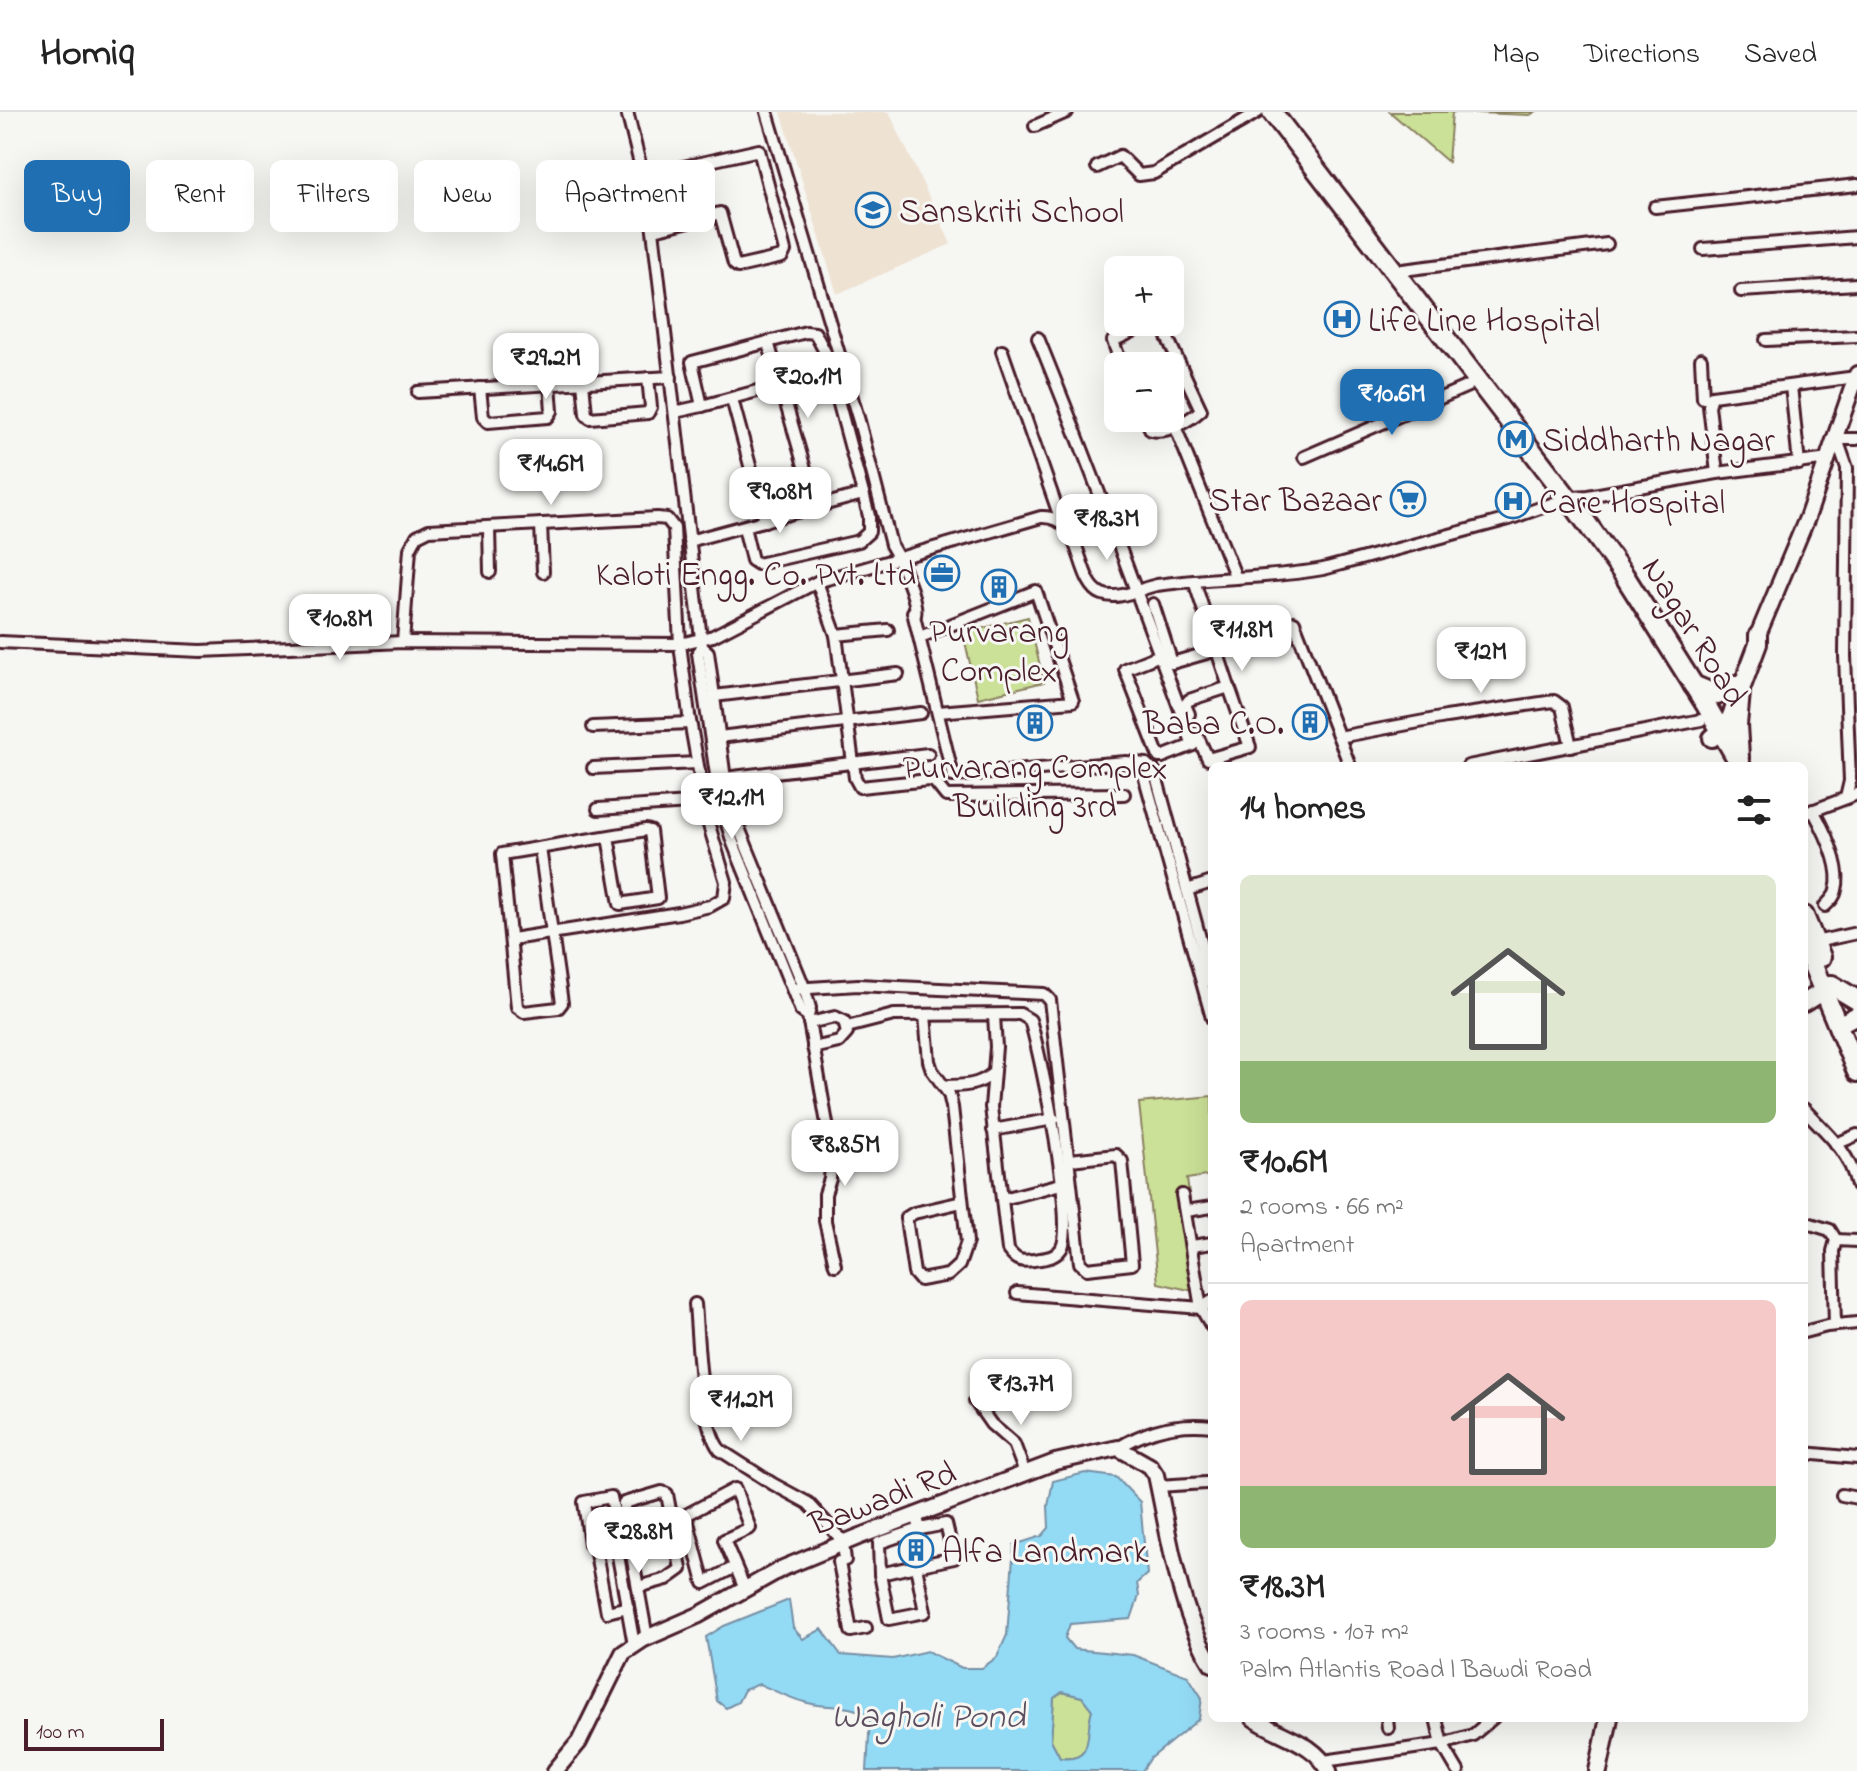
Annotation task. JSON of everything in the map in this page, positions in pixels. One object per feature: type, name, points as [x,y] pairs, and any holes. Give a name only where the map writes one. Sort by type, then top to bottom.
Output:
[{"type":"highway","name":"Nagar Road","points":[[1259,112],[1468,386],[1486,400]]},
{"type":"highway","name":"Nagar Road","points":[[1272,112],[1395,271],[1486,400],[1624,575],[1693,685],[1711,728]]},
{"type":"highway","name":"Nagar Road","points":[[1559,496],[1734,762]]},
{"type":"highway","points":[[1693,685],[1717,695],[1736,689],[1736,762]]},
{"type":"highway","points":[[1809,943],[1828,988],[1850,1027],[1857,1072]]},
{"type":"highway","points":[[1828,988],[1857,1000]]},
{"type":"main road","points":[[1711,728],[1736,689],[1758,644],[1758,635]]},
{"type":"main road","points":[[1808,1000],[1828,988]]},
{"type":"main road","points":[[1598,1771],[1608,1722]]},
{"type":"street","points":[[627,112],[639,160]]},
{"type":"street","points":[[767,112],[859,421],[891,545],[899,557],[911,594],[911,608],[953,776],[1126,762],[1146,764],[1144,775],[1157,799],[1208,974]]},
{"type":"street","points":[[1035,126],[1067,112]]},
{"type":"street","points":[[1097,167],[1120,156],[1139,175],[1154,173],[1259,112]]},
{"type":"street","points":[[756,150],[762,153],[785,251],[782,257],[738,267],[734,264],[720,213],[670,225],[659,178],[661,172],[756,150]]},
{"type":"street","points":[[1655,207],[1857,185]]},
{"type":"street","points":[[653,232],[701,644],[698,653],[720,802],[733,843],[810,1008],[808,1020],[832,1152],[830,1179],[825,1194],[825,1221],[835,1265]]},
{"type":"street","points":[[1703,249],[1857,237]]},
{"type":"street","points":[[1395,271],[1607,244]]},
{"type":"street","points":[[1741,291],[1857,284]]},
{"type":"street","points":[[702,406],[692,362],[806,332],[815,333],[831,371],[863,494],[869,532],[859,541],[758,564],[752,560],[744,527]]},
{"type":"street","points":[[1117,352],[1113,341],[1123,336]]},
{"type":"street","points":[[1766,340],[1857,336]]},
{"type":"street","points":[[1038,338],[1092,469],[1193,745],[1162,757],[1159,757],[1125,669],[1160,655]]},
{"type":"street","points":[[768,342],[816,507]]},
{"type":"street","points":[[1002,351],[1063,525],[1081,554],[1094,587],[1102,594],[1113,596],[1194,581],[1293,575],[1323,569],[1509,519],[1559,496],[1588,496],[1717,473],[1829,459]]},
{"type":"street","points":[[1701,359],[1703,398],[1857,376],[1837,439],[1758,635]]},
{"type":"street","points":[[675,412],[831,371]]},
{"type":"street","points":[[1184,374],[1201,410],[1184,420]]},
{"type":"street","points":[[418,392],[671,377]]},
{"type":"street","points":[[583,382],[586,414],[590,418],[648,413],[651,407],[648,378]]},
{"type":"street","points":[[480,388],[483,417],[488,422],[548,417],[552,411],[550,384]]},
{"type":"street","points":[[1304,457],[1468,386]]},
{"type":"street","points":[[1791,386],[1799,464]]},
{"type":"street","points":[[1710,398],[1717,473]]},
{"type":"street","points":[[732,399],[765,521]]},
{"type":"street","points":[[1177,432],[1236,578]]},
{"type":"street","points":[[1837,439],[1857,439]]},
{"type":"street","points":[[1825,906],[1836,895],[1831,842],[1808,812],[1852,796],[1845,665],[1851,638],[1847,468],[1837,439]]},
{"type":"street","points":[[689,541],[863,494]]},
{"type":"street","points":[[0,642],[201,651],[403,642],[701,644],[817,582],[1041,517],[1052,516],[1063,525]]},
{"type":"street","points":[[403,642],[410,549],[417,536],[429,530],[667,519],[674,528],[680,644],[690,723],[705,802],[726,882],[724,898],[710,906],[679,913],[512,939]]},
{"type":"street","points":[[541,524],[543,572]]},
{"type":"street","points":[[489,527],[490,572]]},
{"type":"street","points":[[1194,581],[1250,747],[1208,759],[1186,703],[1229,687]]},
{"type":"street","points":[[817,582],[836,635],[856,783],[866,787],[929,780],[934,781],[946,796],[1124,794]]},
{"type":"street","points":[[920,637],[1036,591],[1073,701],[938,712]]},
{"type":"street","points":[[1153,604],[1172,663],[1217,650]]},
{"type":"street","points":[[1294,622],[1348,762]]},
{"type":"street","points":[[836,635],[888,630]]},
{"type":"street","points":[[701,644],[708,652],[724,778],[734,816],[799,988]]},
{"type":"street","points":[[1845,665],[1857,663]]},
{"type":"street","points":[[714,696],[898,674]]},
{"type":"street","points":[[1339,737],[1554,701],[1562,707],[1571,746]]},
{"type":"street","points":[[719,737],[921,713]]},
{"type":"street","points":[[593,727],[690,723]]},
{"type":"street","points":[[1489,762],[1571,746],[1711,728]]},
{"type":"street","points":[[724,778],[928,754]]},
{"type":"street","points":[[593,768],[697,763]]},
{"type":"street","points":[[598,809],[705,802]]},
{"type":"street","points":[[540,848],[562,1003],[558,1008],[524,1012],[519,1010],[502,854],[646,830],[650,831],[660,895],[654,900],[620,904],[608,837]]},
{"type":"street","points":[[1182,885],[1208,882]]},
{"type":"street","points":[[629,903],[631,920]]},
{"type":"street","points":[[1809,943],[1857,933]]},
{"type":"street","points":[[799,988],[886,985],[1044,994],[1050,1000],[1080,1263],[1087,1269],[1132,1264],[1122,1161],[1116,1155],[1070,1160]]},
{"type":"street","points":[[847,1027],[886,1016],[1020,1014],[1030,1020],[1054,1119],[1061,1184],[1065,1237],[1062,1248],[1053,1257],[1022,1262],[1015,1260],[1008,1250],[993,1130],[994,1016]]},
{"type":"street","points":[[925,1015],[929,1061],[952,1107],[967,1242],[959,1265],[948,1275],[920,1280],[914,1273],[906,1218],[914,1213],[962,1202]]},
{"type":"street","points":[[808,1020],[835,1017],[844,1021],[847,1027],[847,1033],[839,1042],[813,1048]]},
{"type":"street","points":[[944,1086],[983,1082],[992,1074]]},
{"type":"street","points":[[1808,1113],[1852,1163],[1857,1185]]},
{"type":"street","points":[[993,1130],[1054,1119]]},
{"type":"street","points":[[1836,1144],[1857,1135]]},
{"type":"street","points":[[1003,1199],[1061,1184]]},
{"type":"street","points":[[1182,1195],[1201,1308],[1208,1319]]},
{"type":"street","points":[[1186,1211],[1208,1208]]},
{"type":"street","points":[[1808,1223],[1830,1230],[1836,1240],[1832,1269],[1835,1325]]},
{"type":"street","points":[[1836,1240],[1857,1241]]},
{"type":"street","points":[[1192,1246],[1208,1244]]},
{"type":"street","points":[[1017,1293],[1201,1308],[1208,1304]]},
{"type":"street","points":[[695,1304],[706,1411],[713,1442],[720,1450],[808,1503],[844,1544],[845,1560],[839,1562],[851,1631],[866,1628]]},
{"type":"street","points":[[1808,1331],[1857,1323]]},
{"type":"street","points":[[975,1401],[991,1424],[1014,1444],[1025,1473]]},
{"type":"street","points":[[1208,1426],[1188,1423],[1154,1430],[1118,1448],[1150,1466],[1156,1475],[1171,1554],[1208,1658]]},
{"type":"street","name":"Bawadi Rd","points":[[641,1642],[699,1615],[783,1568],[1055,1462],[1118,1448]]},
{"type":"street","points":[[1808,1453],[1857,1458]]},
{"type":"street","points":[[1158,1486],[1206,1483]]},
{"type":"street","points":[[735,1567],[704,1583],[686,1515],[735,1489],[750,1528],[724,1540],[745,1589]]},
{"type":"street","points":[[638,1587],[667,1579],[681,1569],[667,1494],[662,1492],[624,1503],[638,1587],[641,1642]]},
{"type":"street","points":[[1842,1495],[1857,1498]]},
{"type":"street","points":[[611,1497],[619,1537],[594,1543],[590,1544],[584,1502],[611,1497]]},
{"type":"street","points":[[916,1514],[920,1529]]},
{"type":"street","points":[[880,1574],[916,1566],[954,1558],[946,1524],[879,1543],[880,1574],[889,1619],[925,1612],[916,1566]]},
{"type":"street","points":[[615,1539],[628,1607],[641,1642]]},
{"type":"street","points":[[594,1543],[607,1612],[628,1607]]},
{"type":"street","points":[[555,1771],[579,1742],[623,1653],[641,1642]]},
{"type":"street","points":[[1261,1722],[1295,1738],[1327,1766],[1442,1744],[1473,1735],[1488,1722]]},
{"type":"street","points":[[1437,1722],[1442,1744],[1458,1771]]},
{"type":"shaded area","name":"Sanskriti School","points":[[781,112],[889,112],[951,244],[837,294]]},
{"type":"green space","points":[[1390,112],[1452,112],[1448,162]]},
{"type":"green space","points":[[1452,112],[1535,112],[1530,115]]},
{"type":"green space","points":[[1028,617],[1044,682],[978,698],[963,633]]},
{"type":"green space","points":[[1208,1096],[1208,1176],[1187,1179],[1202,1293],[1158,1283],[1139,1103]]},
{"type":"green space","points":[[1062,1692],[1082,1697],[1092,1710],[1085,1749],[1072,1757],[1060,1757],[1051,1740],[1054,1698]]},
{"type":"water","name":"Wagholi Pond","points":[[1085,1473],[1116,1477],[1140,1502],[1147,1574],[1137,1583],[1139,1596],[1131,1619],[1070,1624],[1065,1638],[1074,1649],[1133,1655],[1188,1676],[1202,1698],[1199,1719],[1150,1759],[1142,1771],[867,1771],[870,1717],[863,1713],[848,1708],[816,1705],[759,1684],[744,1690],[738,1702],[726,1708],[717,1701],[706,1637],[724,1626],[789,1600],[793,1628],[803,1639],[822,1629],[841,1655],[893,1659],[927,1651],[962,1668],[982,1668],[997,1657],[1007,1635],[1014,1545],[1042,1536],[1049,1528],[1048,1506],[1053,1481]],"holes":[[[1062,1692],[1082,1697],[1092,1710],[1087,1743],[1079,1755],[1060,1757],[1051,1740],[1054,1698]]]},
{"type":"place","name":"Sanskriti School","points":[[873,210]]},
{"type":"place","name":"Life Line Hospital","points":[[1342,319]]},
{"type":"place","name":"Siddharth Nagar","points":[[1516,439]]},
{"type":"place","name":"Star Bazaar","points":[[1408,499]]},
{"type":"place","name":"Care Hospital","points":[[1513,501]]},
{"type":"place","name":"Kaloti Engg. Co. Pvt. Ltd","points":[[942,573]]},
{"type":"place","name":"Purvarang Complex","points":[[999,587]]},
{"type":"place","name":"Baba C.O.","points":[[1310,722]]},
{"type":"place","name":"Purvarang Complex Building 3rd","points":[[1035,723]]},
{"type":"place","name":"Alfa Landmark","points":[[916,1550]]}]
